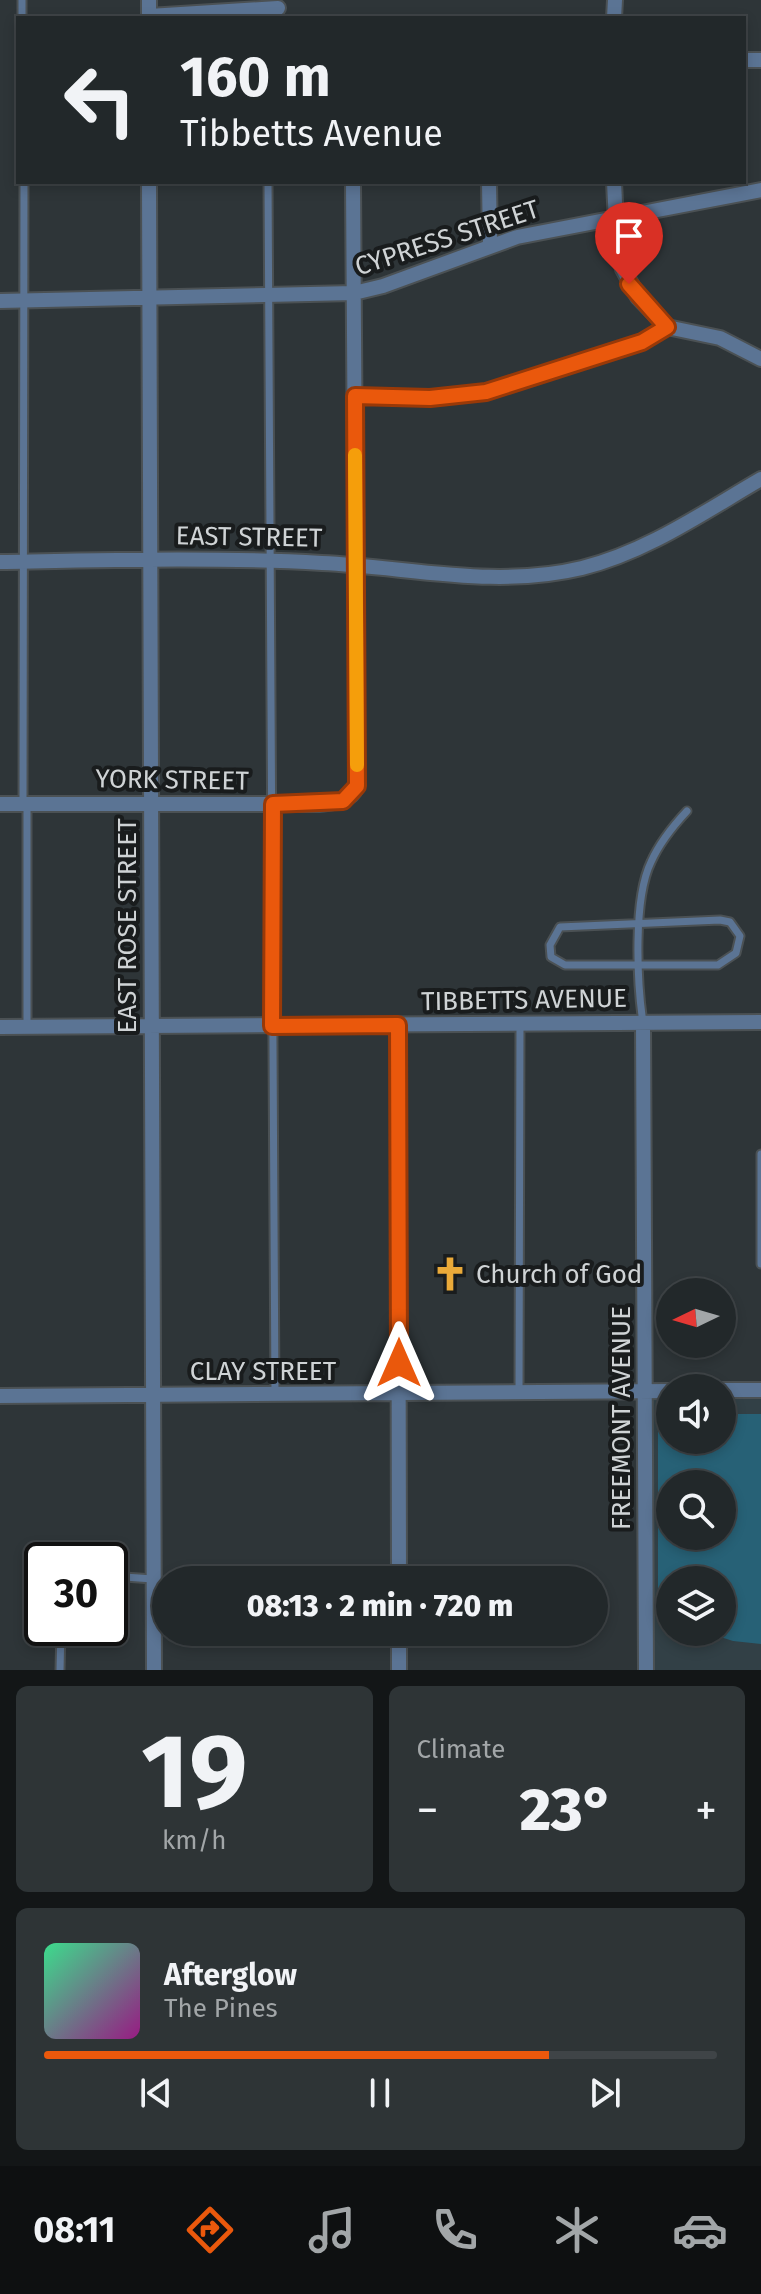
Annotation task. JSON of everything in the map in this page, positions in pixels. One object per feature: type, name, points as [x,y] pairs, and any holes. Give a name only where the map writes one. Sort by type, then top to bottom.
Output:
[{"type":"street","points":[[163,16],[278,8]]},
{"type":"street","name":"EAST ROSE STREET","points":[[149,184],[153,1566]]},
{"type":"street","points":[[353,184],[356,565]]},
{"type":"street","points":[[489,184],[490,245]]},
{"type":"street","points":[[614,184],[617,243],[629,284],[667,327],[720,338],[761,359]]},
{"type":"street","name":"CYPRESS STREET","points":[[0,301],[269,298],[354,293],[383,286],[490,245],[614,216],[761,190]]},
{"type":"street","points":[[355,396],[430,398],[486,392],[642,342],[667,327]]},
{"type":"street","name":"EAST STREET","points":[[0,562],[272,560],[356,565],[461,577],[509,578],[581,568],[636,549],[761,479]]},
{"type":"street","name":"YORK STREET","points":[[0,804],[343,801],[354,793],[357,786],[356,565]]},
{"type":"street","name":"TIBBETTS AVENUE","points":[[0,1027],[761,1022]]},
{"type":"street","name":"FREEMONT AVENUE","points":[[643,1023],[646,1670]]},
{"type":"street","points":[[398,1025],[399,1566]]},
{"type":"street","points":[[736,1389],[761,1386]]},
{"type":"street","name":"CLAY STREET","points":[[0,1396],[656,1391]]},
{"type":"street","name":"EAST ROSE STREET","points":[[154,1646],[154,1670]]},
{"type":"street","points":[[399,1646],[399,1670]]},
{"type":"lane","points":[[24,184],[27,1027]]},
{"type":"lane","points":[[268,184],[275,1395]]},
{"type":"lane","points":[[643,1023],[641,925],[645,879],[651,862],[687,811]]},
{"type":"lane","points":[[720,920],[730,922],[740,936],[736,953],[718,965],[641,966],[565,965],[551,957],[550,945],[560,927],[720,920]]},
{"type":"lane","points":[[519,1392],[520,1024]]},
{"type":"lane","points":[[761,1154],[761,1264]]},
{"type":"lane","points":[[128,1577],[152,1579]]},
{"type":"lane","points":[[60,1670],[61,1646]]},
{"type":"shaded area","points":[[736,1390],[761,1390],[761,1670],[646,1670],[645,1391],[656,1391],[656,1454],[736,1454]]},
{"type":"shaded area","points":[[736,1414],[761,1414],[761,1644],[736,1641],[736,1566],[658,1566],[658,1550],[736,1550],[736,1470],[658,1470],[658,1454],[736,1454]]},
{"type":"slow traffic","points":[[355,455],[357,765]]},
{"type":"place","name":"Church of God","points":[[450,1274]]},
{"type":"route","points":[[399,1363],[398,1025],[272,1026],[275,1001],[273,804],[343,801],[354,793],[357,786],[355,396],[430,398],[472,395],[642,342],[667,327],[629,284]]}]
